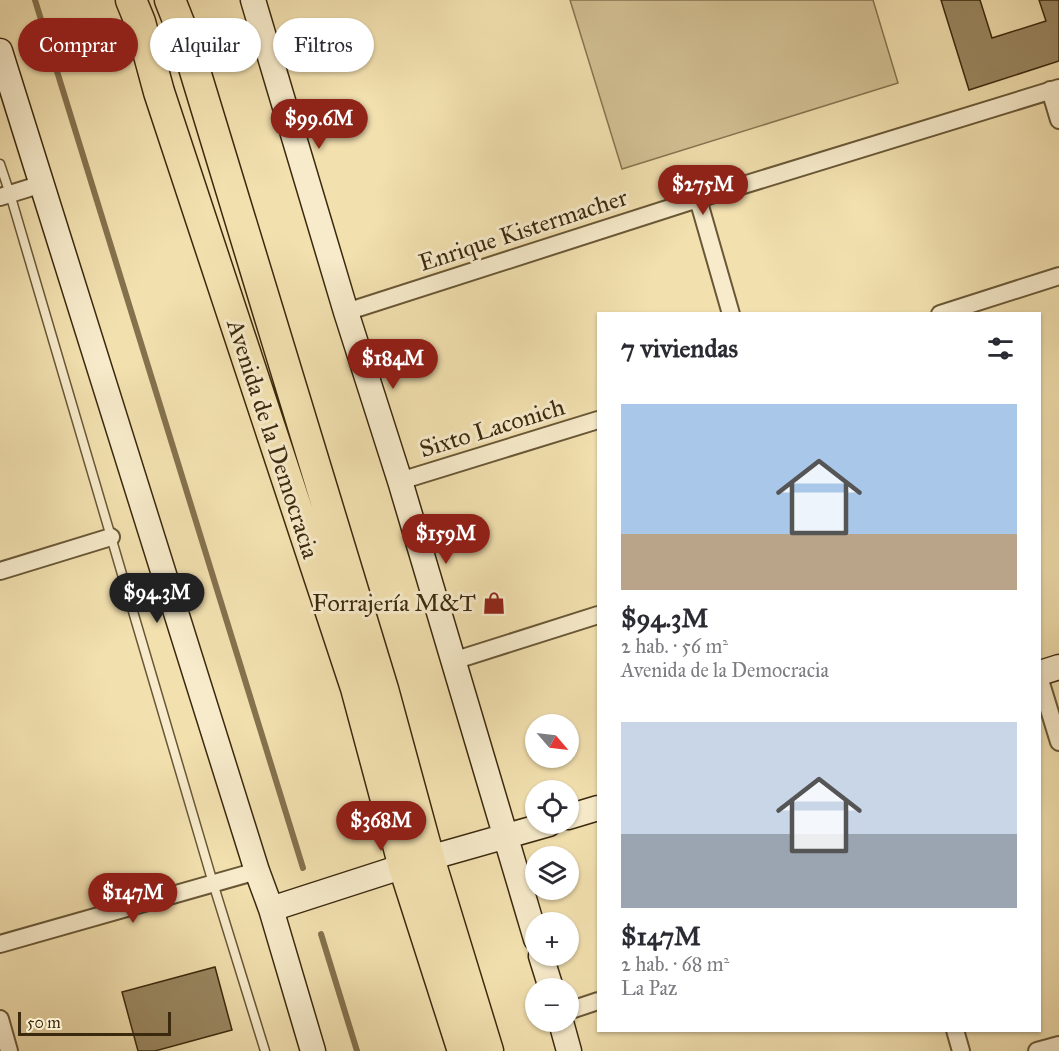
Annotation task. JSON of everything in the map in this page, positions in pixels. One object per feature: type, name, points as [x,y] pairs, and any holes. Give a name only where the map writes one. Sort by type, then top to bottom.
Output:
[{"type":"highway","name":"Avenida de la Democracia","points":[[131,0],[140,22],[159,92],[356,687],[416,862],[489,1051]]},
{"type":"highway","name":"Avenida de la Democracia","points":[[170,0],[185,38],[383,689],[416,862],[463,1051]]},
{"type":"street","points":[[253,0],[346,312],[400,481],[528,912]]},
{"type":"street","points":[[0,51],[257,871],[271,909],[313,1051]]},
{"type":"street","points":[[1054,89],[1059,120]]},
{"type":"street","name":"Enrique Kistermacher","points":[[346,312],[698,199],[1054,89]]},
{"type":"street","points":[[5,196],[42,184]]},
{"type":"street","points":[[698,199],[730,312]]},
{"type":"street","points":[[946,312],[1059,276]]},
{"type":"street","name":"Sixto Laconich","points":[[400,481],[597,420]]},
{"type":"street","points":[[0,571],[111,537]]},
{"type":"street","points":[[453,661],[597,615]]},
{"type":"street","points":[[1041,673],[1059,667]]},
{"type":"street","points":[[1041,683],[1059,741]]},
{"type":"street","points":[[579,814],[597,808]]},
{"type":"street","points":[[271,909],[416,862],[525,831]]},
{"type":"street","points":[[0,944],[257,871]]},
{"type":"street","points":[[579,1007],[597,1001]]},
{"type":"street","points":[[0,1019],[9,1051]]},
{"type":"street","points":[[564,1032],[569,1051]]},
{"type":"street","points":[[956,1032],[961,1051]]},
{"type":"street","points":[[1037,1051],[1059,1045]]},
{"type":"lane","points":[[0,164],[5,196],[111,537],[265,1051]]},
{"type":"shaded area","points":[[570,0],[873,0],[898,83],[622,169]]},
{"type":"building","points":[[941,0],[980,0],[992,38],[1046,21],[1039,0],[1059,0],[1059,61],[969,90]]},
{"type":"building","points":[[215,967],[232,1030],[155,1051],[138,1051],[122,992]]},
{"type":"waterway","points":[[35,0],[303,868]]},
{"type":"waterway","points":[[321,934],[357,1051]]},
{"type":"place","name":"Forrajería M&T","points":[[494,603]]}]
